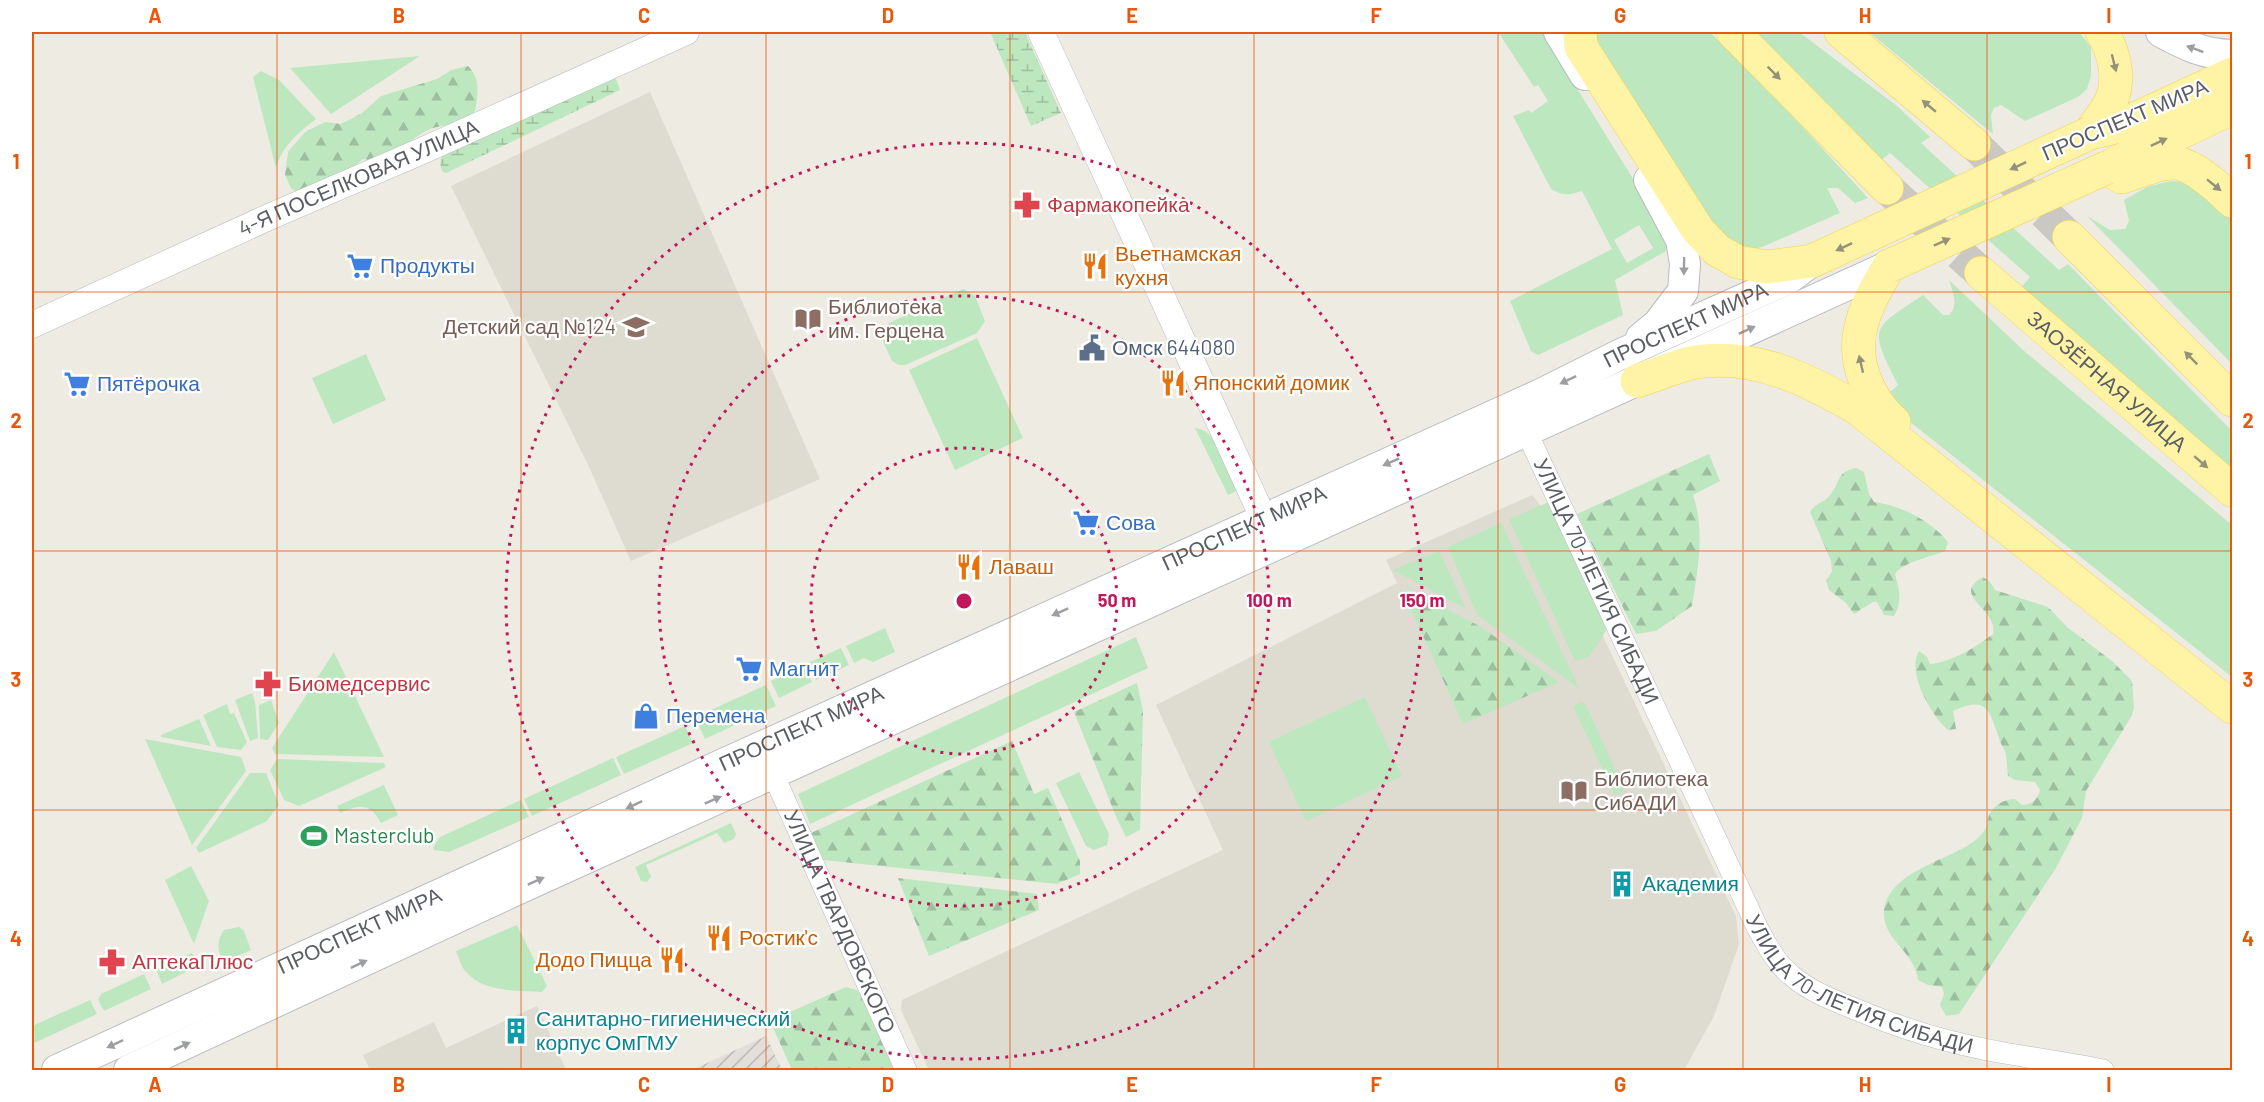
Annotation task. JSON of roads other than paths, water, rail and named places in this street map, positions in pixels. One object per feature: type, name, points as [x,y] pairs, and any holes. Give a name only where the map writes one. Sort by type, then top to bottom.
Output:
[{"type":"main road","points":[[1559,32],[1664,204],[1681,240],[1684,254],[1683,291],[1629,367]]},
{"type":"main road","points":[[1580,32],[1581,47],[1698,230],[1709,243],[1738,262],[1750,266],[1767,267],[1812,261]]},
{"type":"main road","points":[[1733,32],[1887,188]]},
{"type":"main road","points":[[1841,32],[1974,144]]},
{"type":"main road","points":[[2090,133],[2113,96],[2116,72],[2109,46],[2102,32]]},
{"type":"main road","points":[[2161,32],[2188,46],[2211,54],[2232,55]]},
{"type":"main road","name":"ПРОСПЕКТ МИРА","points":[[57,1071],[700,775],[1270,532],[1520,419],[1629,367],[1788,279],[1812,261],[2090,133],[2120,126],[2232,75]]},
{"type":"main road","name":"ПРОСПЕКТ МИРА","points":[[1629,367],[1888,266],[2106,168],[2232,108]]},
{"type":"main road","points":[[2106,168],[2121,177],[2173,163],[2185,166],[2206,178],[2232,201]]},
{"type":"main road","points":[[2069,237],[2232,400]]},
{"type":"main road","points":[[1888,266],[1872,296],[1857,337],[1858,358],[1872,398],[1887,416],[2232,689]]},
{"type":"main road","name":"ЗАОЗЁРНАЯ УЛИЦА","points":[[1981,273],[2232,490]]},
{"type":"main road","points":[[1629,367],[1718,360],[1744,361],[1793,374],[1829,392],[1857,408],[2232,707]]},
{"type":"main road","name":"ПРОСПЕКТ МИРА","points":[[129,1071],[773,774],[1270,532]]},
{"type":"street","name":"4-Я ПОСЕЛКОВАЯ УЛИЦА","points":[[32,325],[686,32]]},
{"type":"street","points":[[1041,32],[1270,532]]},
{"type":"street","name":"УЛИЦА 70-ЛЕТИЯ СИБАДИ","points":[[1520,419],[1756,927],[1775,960],[1792,976],[1823,996],[1880,1020],[1932,1036],[2004,1053],[2065,1061],[2103,1071]]},
{"type":"street","name":"УЛИЦА ТВАРДОВСКОГО","points":[[773,774],[906,1071]]},
{"type":"tunnel","points":[[1974,144],[2069,237]]},
{"type":"tunnel","points":[[1887,188],[1981,273]]},
{"type":"place","name":"Фармакопейка","points":[[1027,205]]},
{"type":"place","name":"Продукты","points":[[360,266]]},
{"type":"place","name":"Вьетнамская кухня","points":[[1095,266]]},
{"type":"place","name":"Библиотека им. Герцена","points":[[808,319]]},
{"type":"place","name":"Детский сад №124","points":[[636,327]]},
{"type":"place","name":"Омск 644080","points":[[1092,348]]},
{"type":"place","name":"Японский домик","points":[[1173,383]]},
{"type":"place","name":"Пятёрочка","points":[[77,384]]},
{"type":"place","name":"Сова","points":[[1086,523]]},
{"type":"place","name":"Лаваш","points":[[969,567]]},
{"type":"place","name":"Магнит","points":[[749,669]]},
{"type":"place","name":"Биомедсервис","points":[[268,684]]},
{"type":"place","name":"Перемена","points":[[646,716]]},
{"type":"place","name":"Библиотека СибАДИ","points":[[1574,791]]},
{"type":"place","name":"Masterclub","points":[[314,836]]},
{"type":"place","name":"Академия","points":[[1622,884]]},
{"type":"place","name":"Ростик'с","points":[[719,938]]},
{"type":"place","name":"Додо Пицца","points":[[672,960]]},
{"type":"place","name":"АптекаПлюс","points":[[112,962]]},
{"type":"place","name":"Санитарно-гигиенический корпус ОмГМУ","points":[[516,1031]]}]
